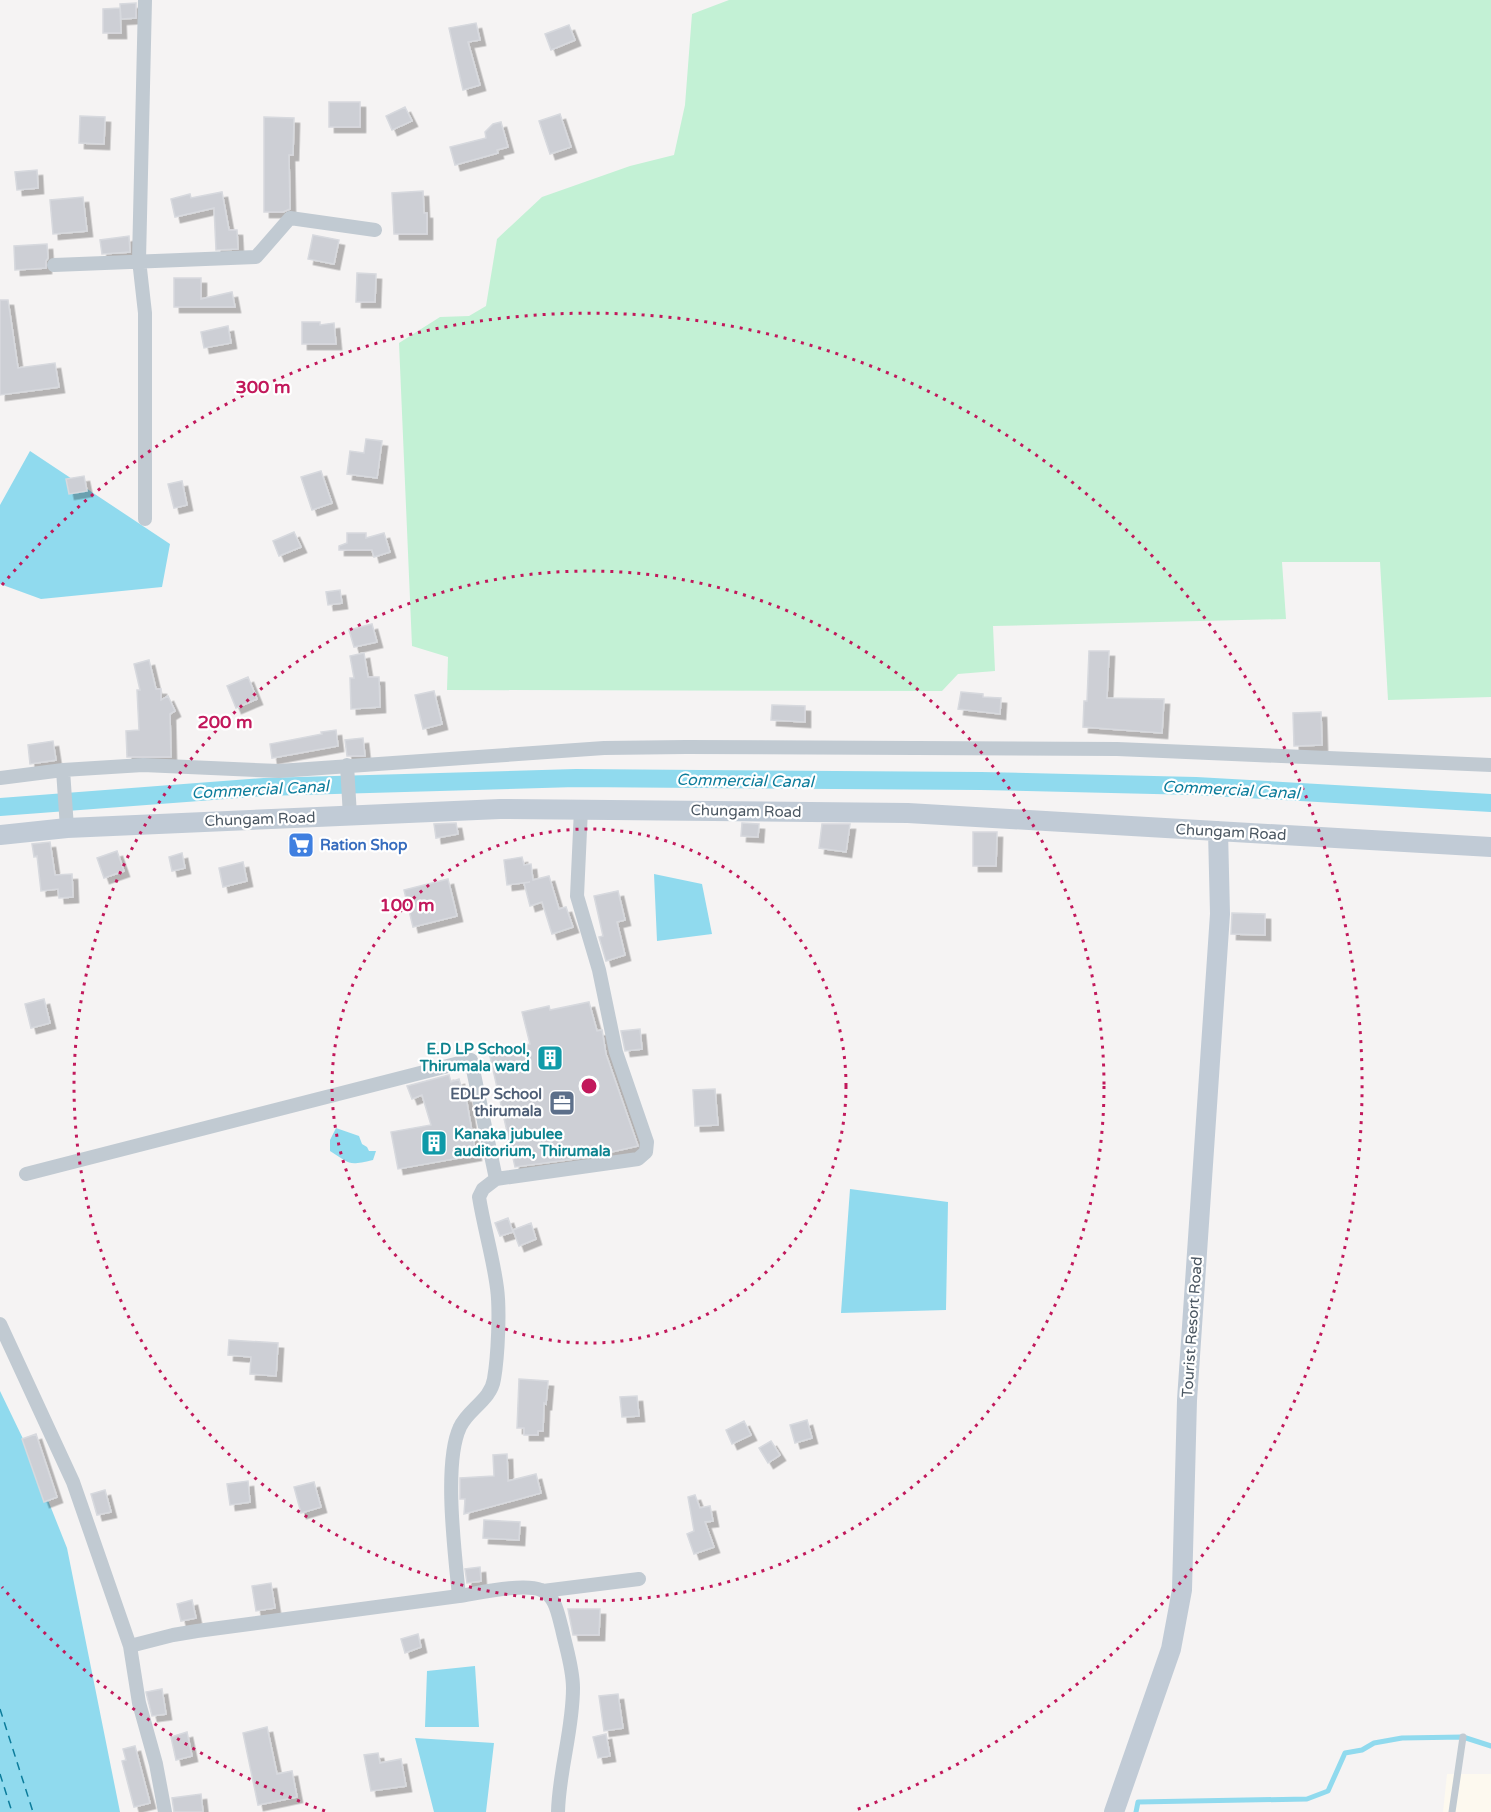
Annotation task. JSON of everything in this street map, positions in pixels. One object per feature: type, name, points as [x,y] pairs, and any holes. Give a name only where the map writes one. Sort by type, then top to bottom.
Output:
[{"type":"main road","name":"Chungam Road","points":[[0,835],[67,828],[500,809],[581,809],[908,813],[1491,847]]},
{"type":"main road","name":"Tourist Resort Road","points":[[1114,1812],[1171,1649],[1182,1590],[1187,1400],[1220,914],[1218,831]]},
{"type":"street","points":[[145,0],[139,260],[145,313],[145,519]]},
{"type":"street","points":[[54,265],[256,257],[290,219],[375,230]]},
{"type":"street","points":[[0,778],[63,770],[143,765],[279,771],[604,748],[686,747],[1117,749],[1491,765]]},
{"type":"street","points":[[347,765],[350,816]]},
{"type":"street","points":[[63,770],[67,828]]},
{"type":"street","points":[[459,1596],[452,1479],[453,1446],[460,1426],[468,1414],[486,1397],[494,1382],[498,1290],[479,1197],[483,1189],[496,1179],[638,1159],[646,1152],[647,1142],[616,1052],[599,970],[577,896],[581,809]]},
{"type":"street","points":[[26,1174],[471,1060],[496,1179]]},
{"type":"street","points":[[0,1324],[73,1482],[130,1647],[139,1703],[156,1764],[165,1812]]},
{"type":"street","points":[[130,1647],[181,1634],[459,1596],[528,1587],[543,1590],[639,1579]]},
{"type":"street","points":[[543,1590],[551,1598],[557,1610],[573,1688],[558,1812]]},
{"type":"lane","points":[[1452,1812],[1463,1737]]},
{"type":"shaded area","points":[[1447,1774],[1491,1774],[1491,1812],[1443,1812]]},
{"type":"green space","points":[[729,0],[1491,0],[1491,697],[1388,700],[1380,562],[1282,562],[1286,619],[993,626],[995,671],[958,674],[942,691],[447,690],[448,657],[412,646],[399,343],[440,317],[469,316],[486,306],[497,239],[542,197],[630,166],[674,155],[685,105],[692,14]]},
{"type":"water","points":[[30,451],[170,544],[162,587],[41,599],[0,584],[0,505]]},
{"type":"water","points":[[654,874],[702,884],[712,934],[657,941]]},
{"type":"water","points":[[336,1128],[359,1136],[362,1144],[369,1151],[376,1151],[373,1160],[350,1163],[330,1151],[330,1140]]},
{"type":"water","points":[[850,1189],[948,1202],[946,1310],[841,1313]]},
{"type":"water","points":[[0,1391],[26,1445],[67,1548],[120,1812],[0,1812]]},
{"type":"water","points":[[475,1666],[479,1727],[425,1727],[427,1671]]},
{"type":"water","points":[[415,1738],[494,1743],[486,1812],[434,1812]]},
{"type":"building","points":[[136,3],[136,18],[121,19],[120,4]]},
{"type":"building","points":[[120,8],[121,33],[103,33],[103,9]]},
{"type":"building","points":[[476,23],[480,40],[468,42],[480,85],[463,90],[449,28]]},
{"type":"building","points":[[569,25],[575,40],[551,50],[545,34]]},
{"type":"building","points":[[329,102],[360,102],[360,127],[329,127]]},
{"type":"building","points":[[405,107],[412,121],[392,130],[386,116]]},
{"type":"building","points":[[560,114],[571,147],[550,154],[539,121]]},
{"type":"building","points":[[80,116],[105,117],[104,144],[79,143]]},
{"type":"building","points":[[264,117],[294,118],[293,155],[289,155],[290,209],[283,212],[264,212]]},
{"type":"building","points":[[501,122],[508,147],[497,150],[498,153],[455,165],[450,147],[486,138],[485,132],[493,124]]},
{"type":"building","points":[[37,170],[38,188],[17,190],[15,172]]},
{"type":"building","points":[[423,191],[424,213],[427,213],[427,234],[394,234],[392,193]]},
{"type":"building","points":[[222,192],[229,230],[237,230],[238,249],[216,250],[214,208],[175,217],[171,199],[190,194],[191,198]]},
{"type":"building","points":[[83,197],[87,231],[53,234],[50,200]]},
{"type":"building","points":[[313,235],[339,240],[334,264],[308,259]]},
{"type":"building","points":[[129,236],[130,252],[102,254],[100,240]]},
{"type":"building","points":[[47,244],[46,268],[15,270],[14,246]]},
{"type":"building","points":[[357,273],[376,274],[375,302],[356,302]]},
{"type":"building","points":[[174,278],[201,278],[201,299],[232,292],[235,307],[174,307]]},
{"type":"building","points":[[0,300],[8,300],[18,368],[55,363],[59,387],[0,395]]},
{"type":"building","points":[[302,322],[320,322],[320,325],[334,323],[336,344],[302,344]]},
{"type":"building","points":[[228,326],[231,343],[204,348],[201,332]]},
{"type":"building","points":[[366,439],[382,441],[377,478],[347,474],[350,451],[364,453]]},
{"type":"building","points":[[321,471],[332,503],[312,510],[301,477]]},
{"type":"building","points":[[84,476],[87,491],[69,494],[66,479]]},
{"type":"building","points":[[182,481],[187,505],[174,508],[168,484]]},
{"type":"building","points":[[294,532],[301,547],[279,556],[273,541]]},
{"type":"building","points":[[347,533],[366,533],[366,538],[384,533],[390,552],[374,557],[372,550],[339,550],[339,546],[347,543]]},
{"type":"building","points":[[340,590],[342,603],[328,605],[326,592]]},
{"type":"building","points":[[372,624],[377,642],[354,647],[349,630]]},
{"type":"building","points":[[1089,651],[1109,651],[1107,698],[1164,699],[1162,733],[1083,727],[1084,701],[1087,701]]},
{"type":"building","points":[[364,653],[368,677],[379,677],[380,707],[351,709],[350,678],[354,678],[350,656]]},
{"type":"building","points":[[149,660],[156,689],[161,689],[161,700],[168,696],[175,711],[170,714],[171,757],[127,757],[126,731],[139,730],[137,690],[140,690],[134,664]]},
{"type":"building","points":[[248,677],[257,699],[236,708],[227,686]]},
{"type":"building","points":[[434,691],[442,724],[423,729],[415,695]]},
{"type":"building","points":[[961,692],[1001,698],[1000,714],[958,709]]},
{"type":"building","points":[[772,705],[805,706],[805,722],[771,720]]},
{"type":"building","points":[[1321,712],[1322,745],[1294,746],[1293,713]]},
{"type":"building","points":[[336,730],[338,746],[272,758],[270,744]]},
{"type":"building","points":[[363,738],[365,756],[347,756],[345,740]]},
{"type":"building","points":[[53,741],[56,760],[30,764],[28,745]]},
{"type":"building","points":[[456,823],[458,834],[436,838],[434,824]]},
{"type":"building","points":[[742,823],[759,824],[758,837],[741,836]]},
{"type":"building","points":[[822,824],[850,824],[846,852],[819,848]]},
{"type":"building","points":[[973,832],[997,832],[996,866],[973,866]]},
{"type":"building","points":[[50,842],[55,875],[72,874],[73,897],[59,898],[58,889],[41,891],[37,856],[34,857],[32,844]]},
{"type":"building","points":[[117,851],[124,871],[104,878],[97,858]]},
{"type":"building","points":[[182,853],[185,868],[172,871],[169,857]]},
{"type":"building","points":[[522,857],[524,865],[531,864],[533,880],[549,876],[559,909],[566,907],[573,927],[552,934],[542,902],[530,906],[524,883],[530,882],[507,885],[504,860]]},
{"type":"building","points":[[243,862],[247,881],[223,887],[219,868]]},
{"type":"building","points":[[448,879],[457,916],[413,927],[404,890]]},
{"type":"building","points":[[618,891],[625,920],[617,922],[625,955],[606,961],[599,937],[603,936],[594,896]]},
{"type":"building","points":[[1232,913],[1265,914],[1265,935],[1231,934]]},
{"type":"building","points":[[44,999],[50,1023],[31,1028],[25,1004]]},
{"type":"building","name":"EDLP School thirumala","points":[[589,1002],[597,1031],[602,1030],[606,1054],[638,1146],[589,1157],[515,1167],[489,1052],[530,1044],[522,1012],[549,1006],[550,1010]]},
{"type":"building","points":[[640,1029],[642,1049],[625,1051],[621,1031]]},
{"type":"building","name":"Kanaka jubulee auditorium, Thirumala","points":[[449,1075],[451,1082],[459,1079],[464,1097],[466,1097],[476,1155],[398,1169],[391,1132],[431,1125],[422,1095],[412,1099],[407,1086]]},
{"type":"building","points":[[715,1089],[718,1125],[695,1126],[693,1090]]},
{"type":"building","points":[[508,1218],[513,1232],[500,1236],[495,1223]]},
{"type":"building","points":[[531,1223],[536,1239],[519,1246],[513,1230]]},
{"type":"building","points":[[229,1340],[278,1343],[276,1376],[250,1374],[251,1357],[228,1355]]},
{"type":"building","points":[[519,1379],[548,1381],[543,1431],[538,1431],[538,1435],[524,1435],[524,1428],[517,1428]]},
{"type":"building","points":[[637,1396],[639,1416],[622,1417],[620,1397]]},
{"type":"building","points":[[807,1420],[812,1438],[795,1443],[790,1425]]},
{"type":"building","points":[[744,1421],[751,1435],[732,1444],[726,1430]]},
{"type":"building","points":[[36,1434],[57,1497],[44,1502],[22,1439]]},
{"type":"building","points":[[771,1441],[780,1455],[768,1463],[759,1448]]},
{"type":"building","points":[[507,1454],[508,1481],[536,1474],[541,1493],[464,1514],[465,1499],[460,1499],[460,1478],[494,1476],[493,1455]]},
{"type":"building","points":[[248,1481],[250,1502],[230,1505],[227,1484]]},
{"type":"building","points":[[314,1482],[321,1507],[301,1513],[294,1487]]},
{"type":"building","points":[[105,1490],[111,1512],[97,1515],[91,1494]]},
{"type":"building","points":[[695,1495],[700,1508],[710,1506],[713,1521],[705,1522],[714,1547],[694,1554],[687,1534],[694,1531],[688,1497]]},
{"type":"building","points":[[484,1520],[520,1522],[519,1540],[483,1538]]},
{"type":"building","points":[[480,1567],[481,1581],[467,1583],[465,1569]]},
{"type":"building","points":[[271,1583],[275,1608],[256,1611],[252,1586]]},
{"type":"building","points":[[192,1600],[196,1618],[181,1621],[177,1604]]},
{"type":"building","points":[[568,1609],[600,1609],[599,1635],[573,1635]]},
{"type":"building","points":[[418,1634],[421,1647],[405,1653],[401,1639]]},
{"type":"building","points":[[162,1689],[166,1714],[152,1716],[146,1692]]},
{"type":"building","points":[[618,1694],[623,1728],[604,1731],[599,1696]]},
{"type":"building","points":[[267,1727],[277,1774],[292,1771],[297,1797],[258,1805],[243,1733]]},
{"type":"building","points":[[187,1732],[192,1756],[176,1760],[171,1737]]},
{"type":"building","points":[[606,1734],[610,1756],[598,1758],[593,1737]]},
{"type":"building","points":[[135,1746],[150,1803],[134,1807],[122,1761],[126,1760],[123,1749]]},
{"type":"building","points":[[378,1753],[380,1763],[401,1759],[406,1786],[371,1791],[364,1755]]},
{"type":"building","points":[[201,1794],[203,1812],[174,1812],[172,1798]]},
{"type":"waterway","name":"Commercial Canal","points":[[0,807],[264,787],[576,778],[981,781],[1196,786],[1491,803]]},
{"type":"waterway","points":[[1136,1812],[1138,1802],[1307,1799],[1328,1791],[1345,1753],[1362,1750],[1374,1743],[1402,1738],[1463,1737],[1491,1746]]},
{"type":"ferry route","points":[[0,1709],[33,1812]]},
{"type":"ferry route","points":[[0,1774],[12,1812]]},
{"type":"place","name":"Ration Shop","points":[[301,845]]},
{"type":"place","name":"E.D LP School, Thirumala ward","points":[[550,1058]]},
{"type":"place","name":"EDLP School thirumala","points":[[562,1103]]},
{"type":"place","name":"Kanaka jubulee auditorium, Thirumala","points":[[434,1143]]}]
